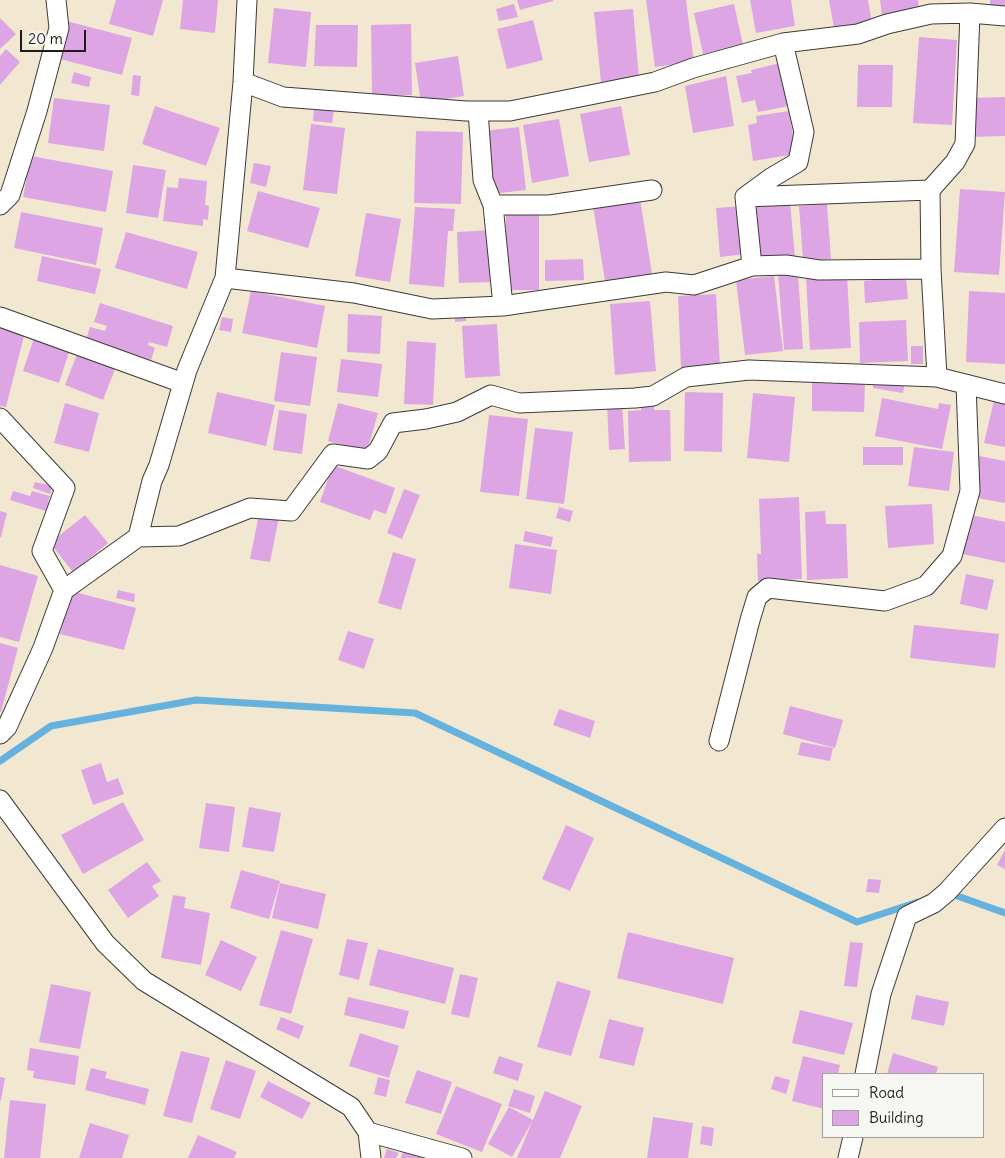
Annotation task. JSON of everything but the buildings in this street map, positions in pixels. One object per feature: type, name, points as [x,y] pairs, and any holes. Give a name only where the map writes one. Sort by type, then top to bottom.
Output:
[{"type":"street","points":[[0,206],[10,196],[37,111],[59,28],[56,0]]},
{"type":"street","points":[[138,537],[152,481],[183,383],[225,278],[244,82],[247,0]]},
{"type":"street","points":[[244,82],[283,97],[478,111],[510,111],[655,82],[693,68],[782,44],[858,34],[887,24],[931,14],[970,13],[1005,16]]},
{"type":"street","points":[[937,377],[931,269],[930,190],[955,162],[965,144],[970,13]]},
{"type":"street","points":[[745,197],[771,178],[798,162],[804,132],[782,44]]},
{"type":"street","points":[[478,111],[483,180],[493,205],[503,306]]},
{"type":"street","points":[[493,205],[549,205],[652,190]]},
{"type":"street","points":[[745,197],[930,190]]},
{"type":"street","points":[[745,197],[752,266]]},
{"type":"street","points":[[225,278],[354,293],[432,309],[503,306],[666,282],[694,285],[752,266],[786,265],[819,270],[931,269]]},
{"type":"street","points":[[0,317],[183,383]]},
{"type":"street","points":[[0,734],[7,727],[43,648],[64,590],[138,537],[179,536],[250,508],[291,511],[333,454],[368,459],[378,451],[393,423],[426,419],[457,412],[491,395],[520,403],[635,398],[653,396],[686,377],[749,370],[937,377],[1005,394]]},
{"type":"street","points":[[719,741],[754,605],[757,597],[768,588],[885,601],[926,586],[952,556],[970,491],[966,384]]},
{"type":"street","points":[[0,418],[65,488],[42,551],[64,590]]},
{"type":"street","points":[[0,800],[105,943],[144,981],[351,1107],[368,1132],[372,1158]]},
{"type":"street","points":[[865,1073],[881,994],[899,935],[907,916],[934,903],[947,892],[1005,828]]},
{"type":"street","points":[[368,1132],[462,1158]]},
{"type":"street","points":[[848,1158],[853,1138]]},
{"type":"waterway","points":[[0,761],[51,726],[196,700],[415,713],[857,922],[918,902]]},
{"type":"waterway","points":[[949,893],[1005,913]]}]
